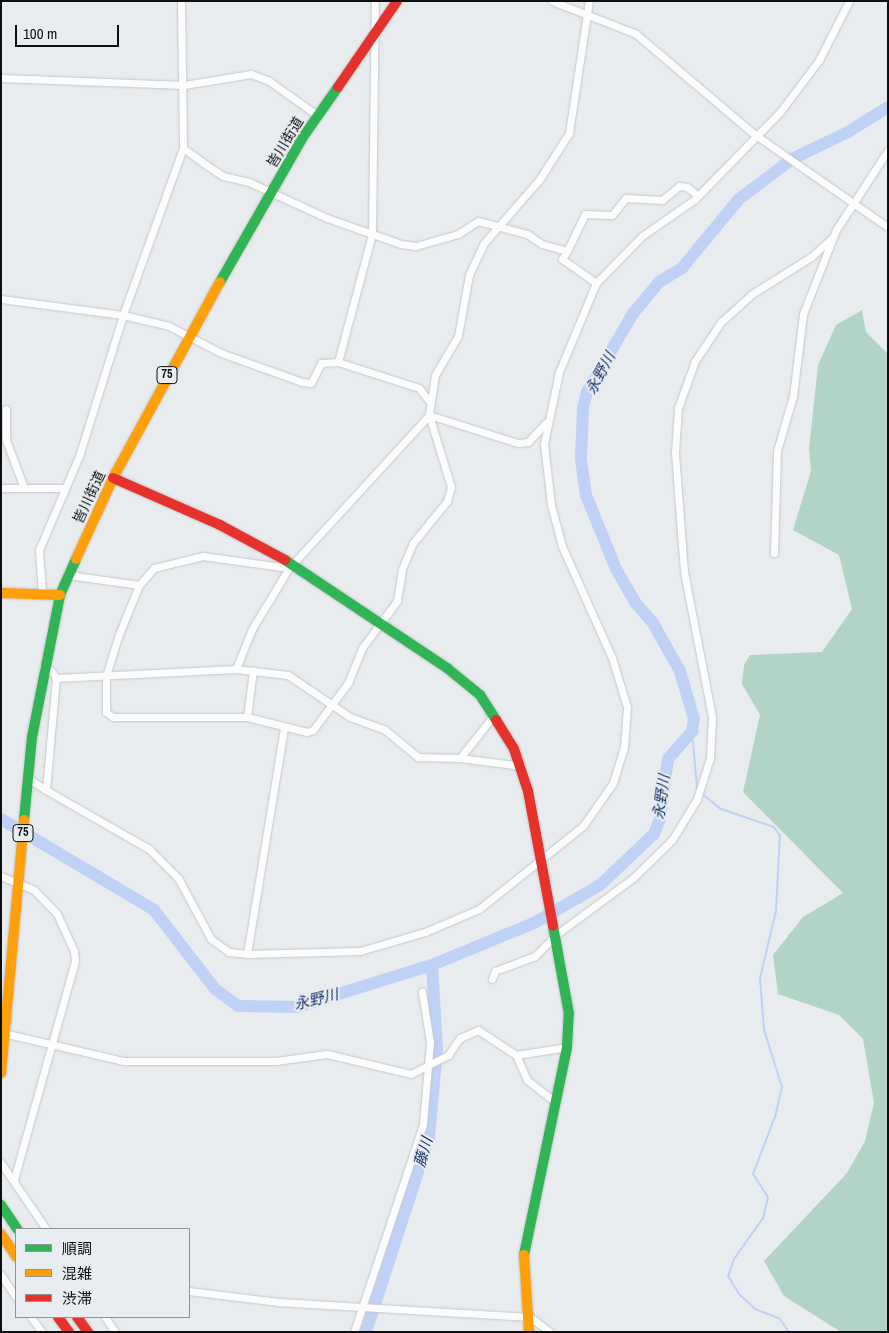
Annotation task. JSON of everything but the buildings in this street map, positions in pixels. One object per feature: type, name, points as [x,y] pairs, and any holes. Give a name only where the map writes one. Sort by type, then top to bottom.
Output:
[{"type":"main road","name":"皆川街道","points":[[1,1073],[3,1033],[28,782],[43,668],[60,596],[113,478],[189,336],[270,193],[317,115],[396,1]]},
{"type":"main road","points":[[113,478],[220,526],[290,566],[447,668],[480,695],[494,715],[521,766],[543,862],[567,996],[567,1047],[524,1249],[530,1317],[529,1332]]},
{"type":"main road","points":[[1,593],[42,592],[60,596]]},
{"type":"main road","points":[[1,1206],[16,1228]]},
{"type":"main road","points":[[1,1234],[15,1255]]},
{"type":"main road","points":[[59,1318],[68,1332]]},
{"type":"main road","points":[[78,1318],[88,1332]]},
{"type":"street","points":[[42,592],[39,550],[79,456],[123,316],[183,148],[184,85],[181,1]]},
{"type":"street","points":[[338,362],[372,234],[376,1]]},
{"type":"street","points":[[552,1],[588,13],[636,34],[754,134],[850,203],[888,226]]},
{"type":"street","points":[[290,566],[203,556],[154,568],[138,585],[106,676],[106,712],[113,717],[247,717],[284,727],[313,730],[348,683],[362,648],[397,601],[402,568],[413,543],[439,515],[449,494],[451,487],[429,415],[435,375],[458,336],[469,275],[484,243],[499,228],[538,180],[569,133],[589,1]]},
{"type":"street","points":[[28,782],[46,790],[149,849],[178,878],[211,939],[229,952],[247,954],[360,951],[424,932],[479,909],[543,862],[583,826],[606,797],[619,766],[627,724],[626,707],[612,658],[560,538],[546,476],[546,423],[559,372],[596,283],[642,236],[698,196],[754,134],[780,112],[809,75],[849,1]]},
{"type":"street","points":[[1,78],[184,85],[251,74],[269,81],[317,115]]},
{"type":"street","points":[[183,148],[223,176],[249,182],[270,193],[372,234],[416,246],[458,234],[478,221],[527,234],[542,244],[566,251]]},
{"type":"street","points":[[774,553],[777,451],[793,396],[803,314],[832,237],[850,203],[888,150]]},
{"type":"street","points":[[596,283],[562,259],[585,214],[612,214],[626,198],[662,200],[679,186],[687,187],[698,196]]},
{"type":"street","points":[[492,980],[495,971],[535,956],[556,931],[633,878],[672,840],[697,799],[710,758],[710,697],[685,581],[676,453],[676,419],[686,382],[703,347],[738,306],[811,257],[832,237]]},
{"type":"street","points":[[1,299],[123,316],[170,326],[221,353],[302,382],[312,383],[321,363],[338,362],[418,388],[430,402]]},
{"type":"street","points":[[6,409],[6,440],[24,488]]},
{"type":"street","points":[[429,415],[518,443],[528,442],[546,423]]},
{"type":"street","points":[[236,669],[252,629],[290,566],[429,415]]},
{"type":"street","points":[[1,488],[65,488]]},
{"type":"street","points":[[68,575],[138,585]]},
{"type":"street","points":[[43,668],[52,670],[56,678],[46,790]]},
{"type":"street","points":[[56,678],[236,669],[288,675],[350,717],[385,730],[418,757],[460,758],[521,766]]},
{"type":"street","points":[[247,717],[253,670]]},
{"type":"street","points":[[460,758],[494,715]]},
{"type":"street","points":[[247,954],[284,727]]},
{"type":"street","points":[[1,876],[19,881],[34,890],[57,914],[74,951],[75,962],[14,1180]]},
{"type":"street","points":[[354,1332],[360,1306],[416,1149],[428,1096],[429,1022],[422,992]]},
{"type":"street","points":[[3,1033],[137,1062],[276,1061],[327,1054],[403,1073],[428,1067],[448,1055],[460,1038],[478,1030],[516,1055],[528,1080],[556,1103]]},
{"type":"street","points":[[516,1055],[567,1047]]},
{"type":"street","points":[[1,1163],[45,1228]]},
{"type":"street","points":[[1,1275],[15,1296]]},
{"type":"street","points":[[190,1291],[278,1302],[530,1317],[550,1332]]},
{"type":"street","points":[[32,1318],[42,1332]]},
{"type":"street","points":[[106,1318],[115,1332]]},
{"type":"green space","points":[[862,310],[866,332],[888,354],[888,1332],[841,1332],[784,1296],[764,1261],[847,1173],[865,1141],[874,1103],[863,1039],[839,1015],[778,994],[773,955],[803,917],[843,893],[743,792],[760,715],[742,684],[744,665],[750,655],[822,652],[852,609],[839,555],[793,530],[811,471],[809,449],[818,365],[836,325]]},
{"type":"waterway","name":"永野川","points":[[1,819],[154,910],[215,989],[238,1006],[297,1007],[432,965],[534,923],[600,885],[654,834],[660,819],[668,759],[692,731],[694,719],[680,671],[653,623],[635,602],[616,569],[586,495],[581,458],[583,408],[587,392],[632,315],[659,282],[682,268],[739,199],[792,159],[848,132],[888,107]]},
{"type":"waterway","points":[[692,731],[697,788]]},
{"type":"waterway","points":[[701,793],[721,809],[774,827],[780,836],[776,911],[760,978],[764,1030],[782,1087],[776,1114],[753,1174],[768,1197],[763,1218],[734,1259],[728,1276],[740,1295],[755,1309],[779,1318],[789,1332]]},
{"type":"waterway","name":"藤川","points":[[366,1332],[429,1138],[437,1049],[432,965]]},
{"type":"traffic: fast","points":[[220,282],[303,137],[338,87]]},
{"type":"traffic: fast","points":[[24,820],[32,737],[60,595],[76,559]]},
{"type":"traffic: fast","points":[[285,560],[447,668],[480,695],[496,720]]},
{"type":"traffic: fast","points":[[524,1255],[567,1047],[569,1014],[553,926]]},
{"type":"traffic: fast","points":[[1,1205],[16,1228]]},
{"type":"traffic: slow","points":[[76,559],[113,478],[220,282]]},
{"type":"traffic: slow","points":[[1,593],[60,595]]},
{"type":"traffic: slow","points":[[1,1073],[24,820]]},
{"type":"traffic: slow","points":[[1,1234],[15,1255]]},
{"type":"traffic: slow","points":[[524,1255],[529,1332]]},
{"type":"traffic: jam","points":[[338,87],[397,1]]},
{"type":"traffic: jam","points":[[113,478],[220,525],[285,560]]},
{"type":"traffic: jam","points":[[496,720],[514,749],[528,791],[553,926]]},
{"type":"traffic: jam","points":[[59,1318],[69,1332]]},
{"type":"traffic: jam","points":[[78,1318],[88,1332]]}]
